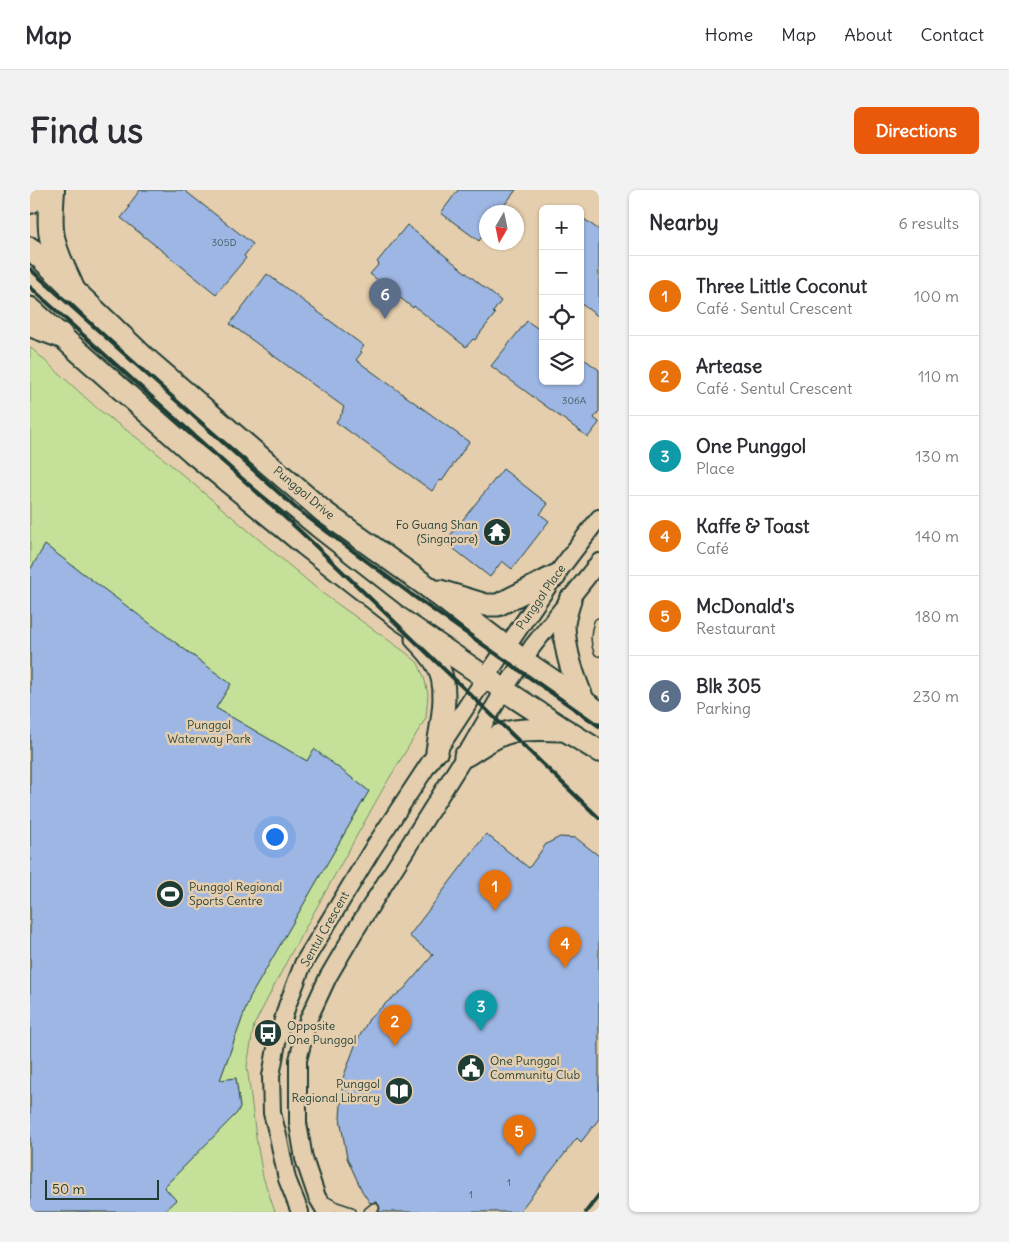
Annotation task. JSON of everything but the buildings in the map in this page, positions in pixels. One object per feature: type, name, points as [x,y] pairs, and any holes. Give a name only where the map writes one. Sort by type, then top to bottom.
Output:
[{"type":"main road","points":[[30,201],[38,190]]},
{"type":"main road","points":[[52,190],[50,219],[52,239],[72,289]]},
{"type":"main road","points":[[30,324],[60,335]]},
{"type":"street","name":"Punggol Drive","points":[[30,248],[144,357],[324,512],[428,587],[506,648],[591,707]]},
{"type":"street","points":[[30,308],[192,452],[304,544],[400,619],[504,690],[599,751]]},
{"type":"street","name":"Punggol Place","points":[[486,677],[555,576],[599,518]]},
{"type":"street","name":"Punggol Place","points":[[504,690],[532,647],[599,562]]},
{"type":"street","points":[[428,587],[486,605],[498,605],[555,576]]},
{"type":"street","points":[[570,600],[564,625],[568,656],[573,677],[591,707]]},
{"type":"street","points":[[400,619],[437,663],[442,676],[444,690],[437,751]]},
{"type":"street","name":"Sentul Crescent","points":[[300,1212],[287,1179],[272,1112],[272,1076],[278,1037],[287,1006],[303,964],[372,850],[486,677]]},
{"type":"street","points":[[326,1212],[317,1197],[304,1159],[298,1123],[298,1060],[308,1020],[328,977],[355,931],[465,756],[504,690]]},
{"type":"street","points":[[465,756],[498,736],[510,732],[536,729],[565,730]]},
{"type":"lane","points":[[599,623],[596,632],[599,652]]},
{"type":"lane","points":[[317,1197],[336,1208],[351,1212]]},
{"type":"green space","name":"Punggol Waterway Park","points":[[30,347],[99,410],[152,449],[322,593],[405,652],[418,663],[424,677],[428,694],[426,718],[384,787],[289,957],[254,1025],[247,1066],[263,1177],[275,1212],[30,1212]]},
{"type":"railway","points":[[30,269],[298,510],[412,595],[599,726]]},
{"type":"railway","points":[[30,287],[300,531],[599,818]]},
{"type":"railway","points":[[586,1212],[599,1195]]},
{"type":"place","name":"Blk 305","points":[[385,319]]},
{"type":"place","name":"Fo Guang Shan (Singapore)","points":[[497,532]]},
{"type":"place","name":"Punggol Regional Sports Centre","points":[[170,894]]},
{"type":"place","name":"Three Little Coconut","points":[[495,911]]},
{"type":"place","name":"Kaffe & Toast","points":[[565,968]]},
{"type":"place","name":"One Punggol","points":[[481,1031]]},
{"type":"place","name":"Opposite One Punggol","points":[[268,1033]]},
{"type":"place","name":"Artease","points":[[395,1046]]},
{"type":"place","name":"One Punggol Community Club","points":[[471,1068]]},
{"type":"place","name":"Punggol Regional Library","points":[[399,1091]]},
{"type":"place","name":"McDonald's","points":[[519,1156]]}]
